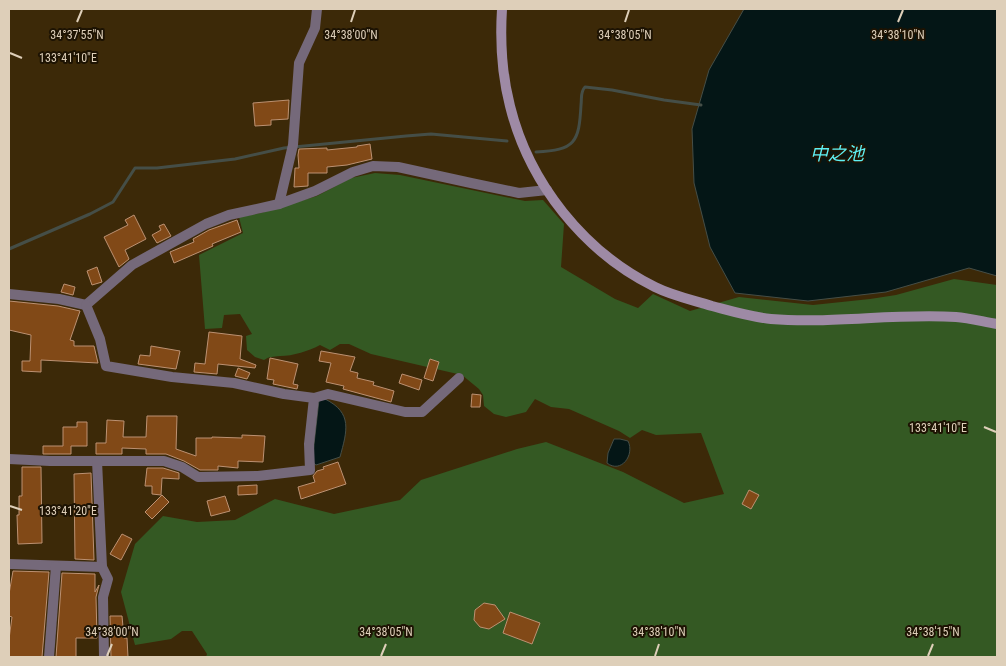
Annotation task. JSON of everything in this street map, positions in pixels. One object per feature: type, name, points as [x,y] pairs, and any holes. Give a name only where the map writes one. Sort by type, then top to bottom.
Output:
[{"type":"street","points":[[279,204],[292,147],[299,63],[315,28],[317,9]]},
{"type":"street","points":[[502,9],[501,36],[504,73],[510,106],[518,133],[547,190],[567,218],[588,240],[632,274],[678,296],[744,315],[802,320],[928,316],[958,317],[997,324]]},
{"type":"street","points":[[86,305],[132,265],[198,228],[229,215],[279,204],[315,191],[353,172],[374,166],[398,167],[519,193],[547,190]]},
{"type":"street","points":[[9,294],[59,299],[86,305]]},
{"type":"street","points":[[86,305],[100,339],[106,366],[234,383],[284,394],[314,398],[328,394],[405,412],[422,412],[459,378]]},
{"type":"street","points":[[9,459],[164,461],[182,467],[198,477],[258,476],[310,470],[309,444],[314,398]]},
{"type":"street","points":[[97,460],[102,567],[108,579],[103,597],[104,657]]},
{"type":"street","points":[[9,564],[102,567]]},
{"type":"street","points":[[49,657],[56,566]]},
{"type":"green space","points":[[375,173],[400,175],[525,201],[543,200],[564,224],[561,267],[615,299],[638,308],[653,294],[690,311],[739,297],[813,305],[896,295],[954,279],[997,285],[997,657],[206,657],[207,654],[192,631],[182,631],[171,639],[135,645],[121,592],[135,544],[163,516],[197,522],[235,520],[275,499],[334,514],[400,500],[421,480],[517,449],[546,442],[623,472],[684,503],[724,494],[701,433],[656,435],[642,430],[630,438],[619,431],[569,409],[551,407],[535,399],[526,412],[506,417],[494,414],[484,406],[483,395],[479,389],[462,375],[371,354],[349,344],[340,344],[330,350],[320,345],[301,353],[264,360],[255,357],[247,350],[246,336],[252,334],[240,314],[224,315],[222,328],[205,329],[199,255],[243,233],[239,217],[261,213],[317,196],[351,178]]},
{"type":"water","name":"中之池","points":[[744,9],[997,9],[997,276],[969,268],[886,292],[808,301],[735,293],[710,247],[694,183],[692,129],[709,70]]},
{"type":"water","points":[[325,399],[334,404],[344,417],[346,424],[345,439],[340,457],[316,465],[312,462],[319,400]]},
{"type":"water","points":[[614,439],[628,441],[630,446],[628,457],[622,465],[612,466],[607,463],[608,453]]},
{"type":"building","points":[[289,100],[288,119],[271,120],[271,125],[255,126],[253,103]]},
{"type":"building","points":[[370,144],[372,159],[347,165],[327,167],[327,173],[308,173],[308,186],[294,187],[295,168],[299,168],[299,149],[327,148],[327,150]]},
{"type":"building","points":[[134,215],[146,239],[125,250],[129,259],[119,267],[104,237],[128,225],[125,220]]},
{"type":"building","points":[[237,220],[241,232],[174,263],[170,252],[194,242],[193,239],[209,230]]},
{"type":"building","points":[[164,224],[171,236],[157,243],[152,235],[161,230],[159,226]]},
{"type":"building","points":[[97,267],[102,282],[92,285],[87,271]]},
{"type":"building","points":[[64,284],[75,287],[73,295],[61,292]]},
{"type":"building","points":[[9,301],[58,306],[80,311],[70,340],[74,341],[74,346],[94,346],[98,363],[41,360],[41,372],[22,371],[22,361],[30,361],[31,335],[9,330]]},
{"type":"building","points":[[209,332],[242,336],[240,359],[256,365],[255,368],[218,364],[217,374],[194,372],[195,363],[205,364]]},
{"type":"building","points":[[151,346],[180,351],[176,369],[138,364],[140,355],[150,356]]},
{"type":"building","points":[[321,351],[355,357],[350,371],[358,373],[357,378],[374,382],[373,385],[394,391],[391,402],[343,389],[344,386],[326,382],[331,363],[319,361]]},
{"type":"building","points":[[270,358],[298,364],[293,384],[298,385],[297,389],[273,384],[274,380],[267,379]]},
{"type":"building","points":[[430,359],[439,362],[433,381],[424,378]]},
{"type":"building","points":[[238,368],[250,373],[247,379],[235,376]]},
{"type":"building","points":[[402,374],[422,380],[419,390],[399,383]]},
{"type":"building","points":[[472,394],[481,395],[480,407],[471,407]]},
{"type":"building","points":[[147,416],[177,416],[176,449],[196,456],[196,438],[242,438],[242,435],[265,436],[263,462],[238,461],[238,468],[218,466],[218,470],[200,470],[166,454],[146,454],[146,449],[122,448],[122,454],[96,454],[96,443],[106,443],[107,420],[124,421],[123,437],[146,437]]},
{"type":"building","points":[[77,422],[87,422],[87,446],[71,446],[71,454],[43,454],[43,446],[63,446],[63,427],[77,427]]},
{"type":"building","points":[[338,462],[346,484],[301,499],[298,487],[315,482],[313,476],[317,471]]},
{"type":"building","points":[[22,467],[41,467],[42,543],[18,544],[17,515],[19,515],[19,496],[22,496]]},
{"type":"building","points":[[147,468],[163,468],[179,473],[179,479],[162,478],[161,495],[152,494],[152,486],[145,486]]},
{"type":"building","points":[[91,473],[94,560],[75,559],[74,474]]},
{"type":"building","points":[[257,485],[257,494],[238,495],[238,486]]},
{"type":"building","points":[[749,490],[759,495],[751,509],[742,504]]},
{"type":"building","points":[[162,495],[169,502],[152,519],[145,512]]},
{"type":"building","points":[[225,496],[230,511],[211,516],[207,501]]},
{"type":"building","points":[[122,534],[132,539],[121,560],[110,554]]},
{"type":"building","points":[[13,571],[49,572],[42,657],[9,657],[12,617],[9,616],[9,594]]},
{"type":"building","points":[[62,573],[95,574],[95,592],[99,585],[96,597],[97,638],[76,638],[76,657],[56,657]]},
{"type":"building","points":[[484,603],[495,605],[505,619],[489,629],[480,627],[474,620],[475,610]]},
{"type":"building","points":[[510,612],[540,623],[532,644],[503,633]]},
{"type":"building","points":[[110,616],[122,616],[124,638],[127,638],[128,657],[111,657]]},
{"type":"waterway","points":[[536,152],[559,149],[572,142],[579,128],[582,93],[585,87],[701,105]]},
{"type":"waterway","points":[[9,249],[113,202],[135,168],[157,168],[235,159],[284,148],[431,134],[507,141]]}]
